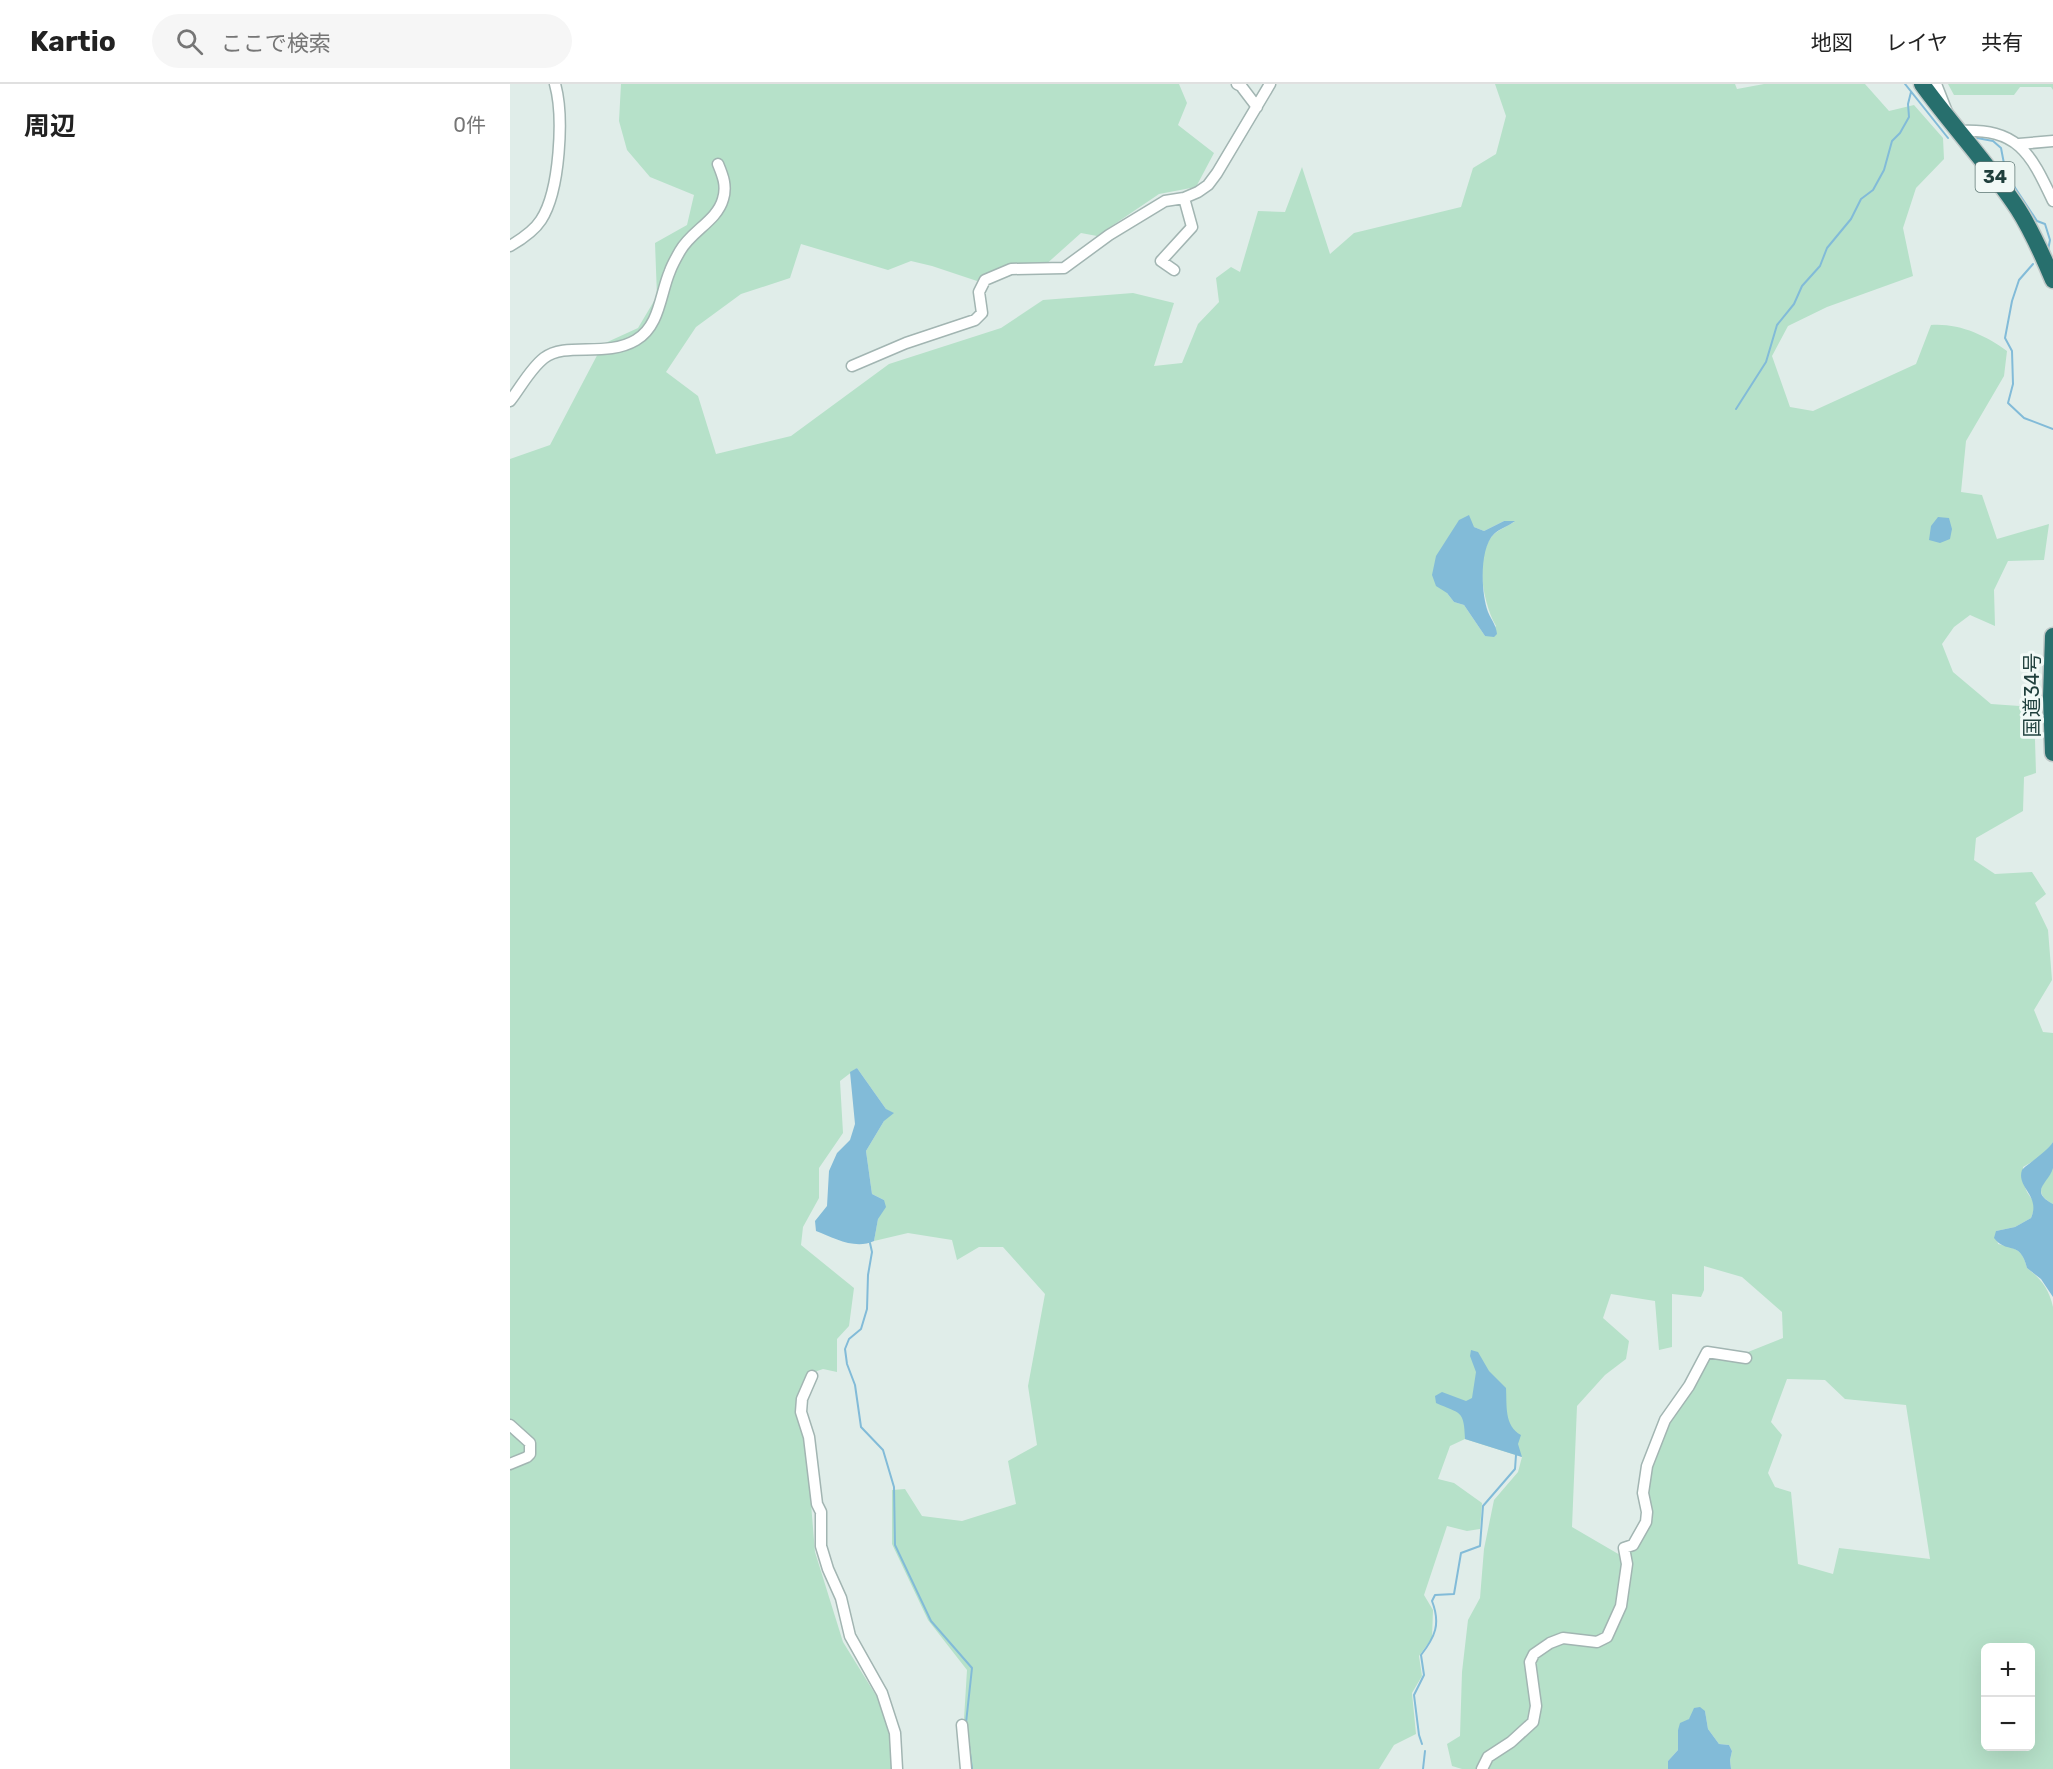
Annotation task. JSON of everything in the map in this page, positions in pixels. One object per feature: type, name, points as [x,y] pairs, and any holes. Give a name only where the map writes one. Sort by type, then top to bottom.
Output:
[{"type":"highway","name":"34","points":[[1922,84],[2019,211],[2053,280]]},
{"type":"highway","name":"国道34号","points":[[2053,636],[2051,697],[2053,753]]},
{"type":"street","points":[[510,246],[533,230],[543,218],[551,194],[560,138],[555,84]]},
{"type":"street","points":[[1237,84],[1257,107]]},
{"type":"street","points":[[852,366],[906,343],[975,320],[981,313],[979,292],[985,280],[1011,268],[1064,268],[1109,235],[1166,201],[1184,198],[1198,192],[1208,185],[1218,173],[1270,84]]},
{"type":"street","points":[[1936,84],[1954,125],[1990,132],[2019,144],[2033,162],[2053,201]]},
{"type":"street","points":[[2019,144],[2053,141]]},
{"type":"street","points":[[510,401],[535,367],[555,352],[609,350],[636,340],[644,334],[657,312],[670,272],[681,248],[719,208],[724,198],[725,181],[718,164]]},
{"type":"street","points":[[1174,270],[1161,261],[1192,227],[1184,198]]},
{"type":"street","points":[[1482,1769],[1488,1757],[1511,1742],[1533,1722],[1536,1706],[1530,1662],[1534,1654],[1550,1642],[1563,1638],[1597,1642],[1607,1636],[1621,1606],[1627,1564],[1624,1548],[1634,1545],[1646,1522],[1647,1512],[1643,1493],[1647,1466],[1665,1420],[1689,1386],[1707,1352],[1746,1358]]},
{"type":"street","points":[[812,1376],[802,1399],[801,1412],[809,1437],[817,1504],[820,1512],[820,1545],[841,1598],[850,1636],[882,1693],[896,1733],[897,1769]]},
{"type":"street","points":[[510,1425],[530,1443],[531,1449],[527,1457],[510,1464]]},
{"type":"street","points":[[962,1725],[966,1769]]},
{"type":"green space","points":[[621,84],[1179,84],[1187,103],[1178,125],[1214,153],[1196,187],[1159,194],[1097,236],[1081,233],[1043,267],[1005,265],[977,281],[911,261],[888,270],[801,244],[790,278],[741,294],[696,327],[666,372],[698,396],[716,454],[791,436],[889,364],[1001,328],[1043,300],[1133,293],[1174,303],[1154,366],[1182,363],[1198,324],[1219,302],[1216,278],[1231,267],[1240,272],[1258,211],[1285,212],[1302,167],[1330,254],[1354,233],[1461,207],[1473,168],[1496,154],[1506,116],[1495,84],[1735,84],[1737,89],[1764,84],[1865,84],[1889,111],[1914,105],[1943,138],[1944,159],[1916,188],[1903,228],[1913,276],[1827,307],[1788,326],[1772,356],[1790,407],[1813,411],[1916,364],[1931,325],[1962,328],[1999,345],[2007,351],[2004,376],[1966,441],[1961,492],[1982,495],[1997,539],[2049,524],[2044,560],[2008,561],[1994,590],[1995,626],[1970,615],[1954,627],[1942,644],[1953,672],[1991,704],[2034,707],[2036,773],[2024,777],[2023,811],[1976,838],[1974,860],[1995,874],[2032,872],[2046,894],[2035,903],[2048,930],[2052,980],[2034,1010],[2043,1032],[2053,1033],[2053,1142],[2044,1153],[2023,1167],[2024,1185],[2034,1203],[2031,1218],[2015,1227],[1996,1231],[1998,1244],[2020,1253],[2027,1268],[2047,1290],[2053,1307],[2053,1769],[1731,1769],[1732,1751],[1729,1745],[1719,1744],[1708,1729],[1705,1711],[1689,1719],[1678,1730],[1678,1750],[1668,1761],[1668,1769],[1462,1769],[1452,1766],[1447,1744],[1460,1736],[1462,1672],[1468,1620],[1480,1598],[1484,1549],[1494,1500],[1518,1472],[1522,1457],[1465,1439],[1450,1446],[1438,1479],[1454,1483],[1482,1503],[1480,1529],[1467,1531],[1447,1526],[1424,1595],[1433,1610],[1432,1638],[1419,1656],[1422,1676],[1412,1693],[1416,1734],[1394,1745],[1379,1769],[969,1769],[970,1760],[964,1719],[967,1670],[928,1620],[892,1544],[892,1490],[905,1489],[922,1516],[962,1521],[1016,1504],[1008,1461],[1037,1445],[1028,1386],[1045,1294],[1003,1247],[979,1247],[957,1260],[952,1240],[908,1233],[874,1241],[884,1200],[872,1194],[866,1151],[884,1121],[886,1109],[857,1068],[840,1081],[843,1133],[819,1168],[819,1198],[803,1227],[801,1245],[854,1288],[849,1326],[837,1339],[837,1372],[823,1369],[806,1375],[797,1405],[807,1455],[815,1552],[843,1642],[877,1697],[891,1734],[893,1769],[510,1769],[510,459],[550,445],[603,344],[638,328],[657,296],[655,243],[687,225],[694,195],[650,177],[627,150],[619,121]],"holes":[[[1504,521],[1514,522],[1493,535],[1487,544],[1482,567],[1484,593],[1496,626],[1485,636],[1464,605],[1454,602],[1447,593],[1474,527],[1484,531]],[[1704,1266],[1742,1277],[1782,1312],[1783,1338],[1743,1354],[1714,1350],[1668,1424],[1647,1481],[1653,1518],[1637,1550],[1620,1555],[1572,1527],[1577,1406],[1605,1375],[1626,1359],[1629,1341],[1603,1318],[1611,1294],[1655,1301],[1659,1350],[1672,1347],[1672,1294],[1701,1297],[1704,1290]],[[1787,1379],[1825,1380],[1845,1399],[1906,1405],[1930,1559],[1839,1548],[1833,1574],[1798,1564],[1791,1492],[1775,1487],[1768,1473],[1782,1435],[1771,1422]]]},
{"type":"green space","points":[[1948,84],[2053,84],[2053,90],[2051,87],[2020,87],[2014,95],[1954,95]]},
{"type":"green space","points":[[2053,1167],[2053,1204],[2046,1200],[2041,1191]]},
{"type":"water","points":[[1469,515],[1474,527],[1484,531],[1504,521],[1515,521],[1494,534],[1489,541],[1484,560],[1484,594],[1488,612],[1495,625],[1497,634],[1494,637],[1485,636],[1464,605],[1454,602],[1447,593],[1436,586],[1432,575],[1436,556],[1459,520]]},
{"type":"water","points":[[1938,517],[1949,518],[1952,529],[1950,539],[1940,543],[1929,540],[1931,526]]},
{"type":"water","points":[[857,1068],[886,1109],[894,1113],[884,1121],[866,1151],[872,1194],[884,1200],[886,1207],[878,1219],[874,1241],[852,1244],[816,1231],[815,1221],[827,1206],[829,1171],[837,1153],[850,1140],[855,1124],[850,1072]]},
{"type":"water","points":[[2053,1142],[2053,1168],[2041,1191],[2042,1195],[2053,1204],[2053,1297],[2041,1279],[2027,1268],[2021,1253],[2004,1246],[1994,1238],[1996,1231],[2015,1227],[2031,1218],[2033,1203],[2022,1182],[2022,1170]]},
{"type":"water","points":[[1471,1350],[1478,1352],[1489,1371],[1506,1388],[1509,1421],[1521,1435],[1518,1444],[1522,1457],[1465,1439],[1464,1423],[1459,1414],[1436,1403],[1435,1396],[1442,1392],[1466,1401],[1472,1398],[1476,1372],[1470,1356]]},
{"type":"water","points":[[1700,1707],[1705,1711],[1708,1729],[1719,1744],[1729,1745],[1732,1751],[1731,1769],[1668,1769],[1668,1761],[1678,1750],[1680,1723],[1689,1719],[1694,1708]]},
{"type":"waterway","points":[[1905,84],[1948,138]]},
{"type":"waterway","points":[[1736,409],[1766,362],[1777,325],[1794,304],[1802,286],[1820,266],[1827,248],[1851,219],[1861,199],[1873,190],[1884,170],[1892,141],[1900,133],[1909,117],[1908,104],[1911,92]]},
{"type":"waterway","points":[[1977,138],[1993,141],[2001,148],[2006,174],[2037,221],[2045,224],[2050,240],[2048,250]]},
{"type":"waterway","points":[[2033,264],[2019,280],[2012,301],[2005,338],[2012,351],[2013,384],[2008,403],[2024,418],[2053,429]]},
{"type":"waterway","points":[[870,1243],[872,1252],[868,1275],[867,1309],[861,1329],[849,1339],[845,1349],[847,1364],[855,1385],[861,1427],[883,1450],[894,1487],[895,1545],[931,1621],[972,1668],[966,1723]]},
{"type":"waterway","points":[[1422,1744],[1414,1695],[1424,1675],[1421,1655],[1435,1630],[1436,1617],[1432,1601],[1435,1595],[1454,1594],[1461,1553],[1480,1546],[1483,1506],[1515,1469],[1516,1455]]},
{"type":"waterway","points":[[968,1738],[972,1769]]},
{"type":"waterway","points":[[1423,1769],[1425,1751]]}]
